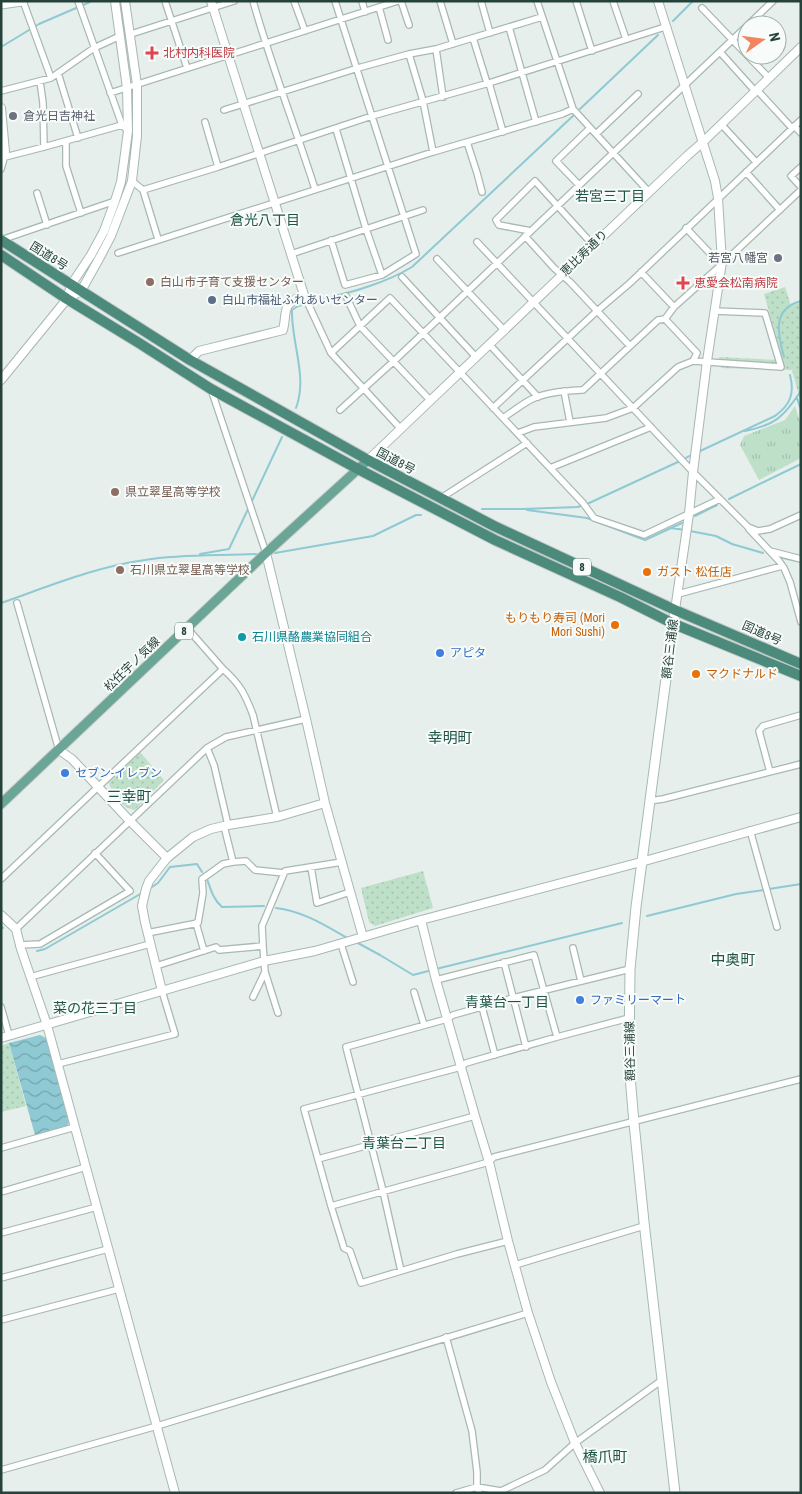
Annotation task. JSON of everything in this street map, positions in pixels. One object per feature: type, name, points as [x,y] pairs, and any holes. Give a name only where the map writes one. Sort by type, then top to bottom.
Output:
[{"type":"highway","name":"国道8号","points":[[1,240],[190,360],[368,460],[494,526],[675,610],[801,664]]},
{"type":"highway","name":"国道8号","points":[[1,255],[67,300],[211,389],[358,469],[495,540],[620,597],[674,624],[801,676]]},
{"type":"main road","points":[[1,4],[22,1]]},
{"type":"main road","name":"松任宇ノ気線","points":[[1,804],[266,553],[368,460]]},
{"type":"main road","name":"額谷三浦線","points":[[675,610],[641,862],[630,969],[629,1064],[644,1226],[675,1493]]},
{"type":"street","points":[[22,1],[51,78]]},
{"type":"street","points":[[67,300],[71,285],[104,231],[115,202],[124,161],[128,131],[127,88],[115,1]]},
{"type":"street","points":[[1,380],[67,300],[81,291],[110,236],[132,181],[138,136],[137,85],[125,1]]},
{"type":"street","points":[[165,1],[187,68]]},
{"type":"street","points":[[131,34],[172,21],[212,4],[234,1]]},
{"type":"street","points":[[253,1],[265,43],[300,140],[315,189]]},
{"type":"street","points":[[294,1],[305,31]]},
{"type":"street","points":[[331,240],[345,285],[382,275],[416,254],[336,1]]},
{"type":"street","points":[[362,1],[366,12]]},
{"type":"street","points":[[110,93],[399,1],[409,25]]},
{"type":"street","points":[[440,1],[453,44]]},
{"type":"street","points":[[481,1],[490,32]]},
{"type":"street","points":[[537,1],[573,109],[649,192]]},
{"type":"street","points":[[576,1],[592,50]]},
{"type":"street","points":[[613,1],[626,40]]},
{"type":"street","points":[[658,1],[703,142],[718,198],[721,265],[675,610]]},
{"type":"street","points":[[759,15],[773,1]]},
{"type":"street","points":[[212,4],[306,301],[331,353],[363,390],[400,428]]},
{"type":"street","points":[[79,5],[122,125],[128,131]]},
{"type":"street","points":[[379,7],[388,40]]},
{"type":"street","points":[[702,8],[769,78]]},
{"type":"street","points":[[224,110],[358,68],[453,44],[542,17]]},
{"type":"street","points":[[143,190],[372,116],[557,62],[665,26]]},
{"type":"street","points":[[509,27],[536,122]]},
{"type":"street","points":[[1,91],[51,78],[94,48],[120,36]]},
{"type":"street","points":[[340,410],[614,154],[737,36]]},
{"type":"street","points":[[473,38],[503,132]]},
{"type":"street","name":"恵比寿通り","points":[[368,460],[801,47]]},
{"type":"street","points":[[436,48],[443,96]]},
{"type":"street","points":[[720,52],[801,134]]},
{"type":"street","points":[[409,54],[423,101],[433,152]]},
{"type":"street","points":[[58,73],[78,138]]},
{"type":"street","points":[[40,81],[43,103],[44,147]]},
{"type":"street","points":[[596,134],[638,94]]},
{"type":"street","points":[[118,253],[315,189],[562,114],[573,109]]},
{"type":"street","points":[[1,110],[3,156],[1,169]]},
{"type":"street","points":[[493,408],[641,272],[801,120]]},
{"type":"street","points":[[204,122],[218,167]]},
{"type":"street","points":[[721,124],[756,162]]},
{"type":"street","points":[[3,156],[44,147],[122,125]]},
{"type":"street","points":[[580,185],[556,161],[590,128]]},
{"type":"street","points":[[336,129],[382,275]]},
{"type":"street","points":[[66,141],[66,166],[81,212]]},
{"type":"street","points":[[467,142],[482,192]]},
{"type":"street","points":[[503,418],[531,399],[564,391],[582,390],[658,320],[665,319],[674,307],[801,189],[791,176],[801,167]]},
{"type":"street","points":[[746,172],[780,210]]},
{"type":"street","points":[[132,181],[143,190],[158,239]]},
{"type":"street","points":[[531,231],[499,225],[496,220],[535,181],[593,245]]},
{"type":"street","points":[[37,193],[47,225]]},
{"type":"street","points":[[1,240],[115,202]]},
{"type":"street","points":[[291,254],[423,210]]},
{"type":"street","points":[[686,228],[721,265]]},
{"type":"street","points":[[525,236],[630,346]]},
{"type":"street","points":[[477,242],[498,262],[682,461],[748,527],[782,566],[790,582],[801,622]]},
{"type":"street","points":[[437,260],[504,330]]},
{"type":"street","points":[[641,272],[674,307]]},
{"type":"street","points":[[402,277],[476,357]]},
{"type":"street","points":[[346,296],[360,326],[430,400]]},
{"type":"street","points":[[331,353],[390,298],[527,443],[594,518],[644,535],[720,499]]},
{"type":"street","points":[[190,360],[199,350],[283,330],[285,311],[291,301],[306,301]]},
{"type":"street","points":[[518,434],[534,427],[606,418],[633,408],[678,366],[693,361],[780,367],[765,313],[714,311]]},
{"type":"street","points":[[665,319],[697,353],[693,361]]},
{"type":"street","points":[[489,344],[538,397]]},
{"type":"street","points":[[211,389],[266,553],[325,803],[361,938]]},
{"type":"street","points":[[564,391],[570,422]]},
{"type":"street","points":[[550,468],[651,427]]},
{"type":"street","points":[[441,498],[527,443]]},
{"type":"street","points":[[748,527],[758,532],[770,529],[801,515]]},
{"type":"street","points":[[768,550],[801,558]]},
{"type":"street","points":[[678,594],[782,566]]},
{"type":"street","points":[[17,603],[59,750],[72,759],[167,858]]},
{"type":"street","points":[[187,628],[223,669],[236,680],[247,698],[253,715],[277,817]]},
{"type":"street","points":[[1,879],[223,669]]},
{"type":"street","points":[[770,772],[759,732],[762,726],[801,715]]},
{"type":"street","points":[[16,929],[207,748],[226,737],[306,719]]},
{"type":"street","points":[[207,748],[214,765],[232,862]]},
{"type":"street","points":[[649,801],[801,764]]},
{"type":"street","points":[[58,1064],[175,1034],[147,933],[142,906],[149,881],[167,858],[193,837],[212,829],[277,817],[325,803]]},
{"type":"street","points":[[1,1007],[5,1037],[264,961],[345,943],[420,920],[641,862],[801,817]]},
{"type":"street","points":[[750,830],[777,928]]},
{"type":"street","points":[[20,945],[40,944],[130,891],[95,853]]},
{"type":"street","points":[[147,933],[198,923],[204,893],[202,879],[223,864],[246,861],[255,870],[284,873],[285,871],[311,866],[342,862]]},
{"type":"street","points":[[311,866],[317,903]]},
{"type":"street","points":[[278,1013],[265,972],[262,926],[284,873]]},
{"type":"street","points":[[311,905],[350,892]]},
{"type":"street","points":[[1,915],[16,929],[47,1025],[175,1493]]},
{"type":"street","points":[[420,920],[489,1162],[514,1265],[528,1313],[551,1382],[575,1443],[600,1493]]},
{"type":"street","points":[[196,923],[204,951]]},
{"type":"street","points":[[345,943],[353,982]]},
{"type":"street","points":[[30,977],[150,944]]},
{"type":"street","points":[[156,966],[216,947],[219,950],[263,946]]},
{"type":"street","points":[[573,948],[581,981]]},
{"type":"street","points":[[435,974],[534,955],[557,1038]]},
{"type":"street","points":[[504,962],[526,1047]]},
{"type":"street","points":[[401,1271],[372,1144],[346,1047],[424,1026],[513,998],[630,969]]},
{"type":"street","points":[[253,997],[265,972]]},
{"type":"street","points":[[414,992],[424,1026]]},
{"type":"street","points":[[482,1007],[495,1055]]},
{"type":"street","points":[[508,1241],[457,1254],[361,1284],[350,1250],[344,1248],[304,1109],[461,1067],[466,1062],[630,1018]]},
{"type":"street","points":[[331,1206],[489,1162],[494,1157],[801,1078]]},
{"type":"street","points":[[318,1159],[475,1116]]},
{"type":"street","points":[[1,1148],[75,1127]]},
{"type":"street","points":[[1,1192],[86,1168]]},
{"type":"street","points":[[1,1232],[97,1207]]},
{"type":"street","points":[[514,1265],[644,1226]]},
{"type":"street","points":[[1,1278],[108,1249]]},
{"type":"street","points":[[1,1320],[119,1288]]},
{"type":"street","points":[[1,1470],[157,1426],[528,1313]]},
{"type":"street","points":[[446,1337],[472,1431],[478,1490]]},
{"type":"street","points":[[456,1493],[478,1490],[501,1492],[546,1470],[575,1443],[662,1380]]},
{"type":"green space","points":[[785,287],[791,306],[801,302],[801,403],[792,370],[721,368],[719,357],[779,360],[781,354],[764,294]]},
{"type":"green space","points":[[795,406],[801,425],[801,458],[759,480],[740,445],[744,436],[785,420]]},
{"type":"green space","points":[[140,752],[164,780],[135,810],[126,807],[118,800],[112,792],[109,783]]},
{"type":"green space","points":[[423,871],[433,908],[375,926],[369,922],[361,888]]},
{"type":"green space","points":[[9,1043],[26,1106],[1,1112],[1,1046]]},
{"type":"water","points":[[40,1035],[46,1038],[69,1123],[67,1126],[35,1135],[9,1043]]},
{"type":"waterway","points":[[673,21],[693,1]]},
{"type":"waterway","points":[[1,47],[39,24],[90,2]]},
{"type":"waterway","points":[[580,109],[658,35]]},
{"type":"waterway","points":[[296,408],[299,396],[300,372],[292,322],[292,310],[298,306],[371,286],[412,267],[575,114]]},
{"type":"waterway","points":[[784,357],[779,332],[781,316],[791,305],[801,301]]},
{"type":"waterway","points":[[698,452],[780,412],[790,398],[792,388],[790,375]]},
{"type":"waterway","points":[[745,431],[764,426],[778,418],[801,391]]},
{"type":"waterway","points":[[797,398],[801,410]]},
{"type":"waterway","points":[[251,503],[282,437]]},
{"type":"waterway","points":[[684,459],[693,454]]},
{"type":"waterway","points":[[587,504],[680,461]]},
{"type":"waterway","points":[[729,499],[801,464]]},
{"type":"waterway","points":[[482,509],[578,507],[582,505]]},
{"type":"waterway","points":[[695,516],[717,505]]},
{"type":"waterway","points":[[200,554],[229,549],[249,507]]},
{"type":"waterway","points":[[527,510],[587,518],[645,540],[671,528],[685,530]]},
{"type":"waterway","points":[[275,553],[373,536],[416,515],[421,515]]},
{"type":"waterway","points":[[671,528],[682,523]]},
{"type":"waterway","points":[[690,531],[716,536],[732,544],[763,553]]},
{"type":"waterway","points":[[1,603],[73,578],[127,563],[173,557],[257,554]]},
{"type":"waterway","points":[[783,558],[801,562]]},
{"type":"waterway","points":[[149,889],[158,883],[170,867],[197,864],[202,872]]},
{"type":"waterway","points":[[207,879],[214,898],[222,907],[264,906]]},
{"type":"waterway","points":[[769,889],[801,884]]},
{"type":"waterway","points":[[647,916],[736,894],[764,890]]},
{"type":"waterway","points":[[37,951],[45,949],[142,893]]},
{"type":"waterway","points":[[276,908],[296,912],[323,924],[349,939]]},
{"type":"waterway","points":[[436,969],[622,923]]},
{"type":"waterway","points":[[356,942],[413,975],[432,970]]},
{"type":"place","name":"北村内科医院","points":[[152,53]]},
{"type":"place","name":"倉光日吉神社","points":[[13,116]]},
{"type":"place","name":"若宮八幡宮","points":[[778,258]]},
{"type":"place","name":"白山市子育て支援センター","points":[[150,282]]},
{"type":"place","name":"恵愛会松南病院","points":[[683,283]]},
{"type":"place","name":"白山市福祉ふれあいセンター","points":[[212,300]]},
{"type":"place","name":"県立翠星高等学校","points":[[115,492]]},
{"type":"place","name":"石川県立翠星高等学校","points":[[120,570]]},
{"type":"place","name":"ガスト 松任店","points":[[647,572]]},
{"type":"place","name":"もりもり寿司 (Mori Mori Sushi)","points":[[615,625]]},
{"type":"place","name":"石川県酪農業協同組合","points":[[242,637]]},
{"type":"place","name":"アピタ","points":[[440,653]]},
{"type":"place","name":"マクドナルド","points":[[696,674]]},
{"type":"place","name":"セブン-イレブン","points":[[65,773]]},
{"type":"place","name":"ファミリーマート","points":[[580,1000]]},
{"type":"district","name":"若宮三丁目","points":[[610,196]]},
{"type":"district","name":"倉光八丁目","points":[[265,220]]},
{"type":"district","name":"幸明町","points":[[450,738]]},
{"type":"district","name":"三幸町","points":[[129,797]]},
{"type":"district","name":"中奥町","points":[[733,960]]},
{"type":"district","name":"青葉台一丁目","points":[[507,1002]]},
{"type":"district","name":"菜の花三丁目","points":[[95,1008]]},
{"type":"district","name":"青葉台二丁目","points":[[404,1143]]},
{"type":"district","name":"橋爪町","points":[[605,1457]]}]
